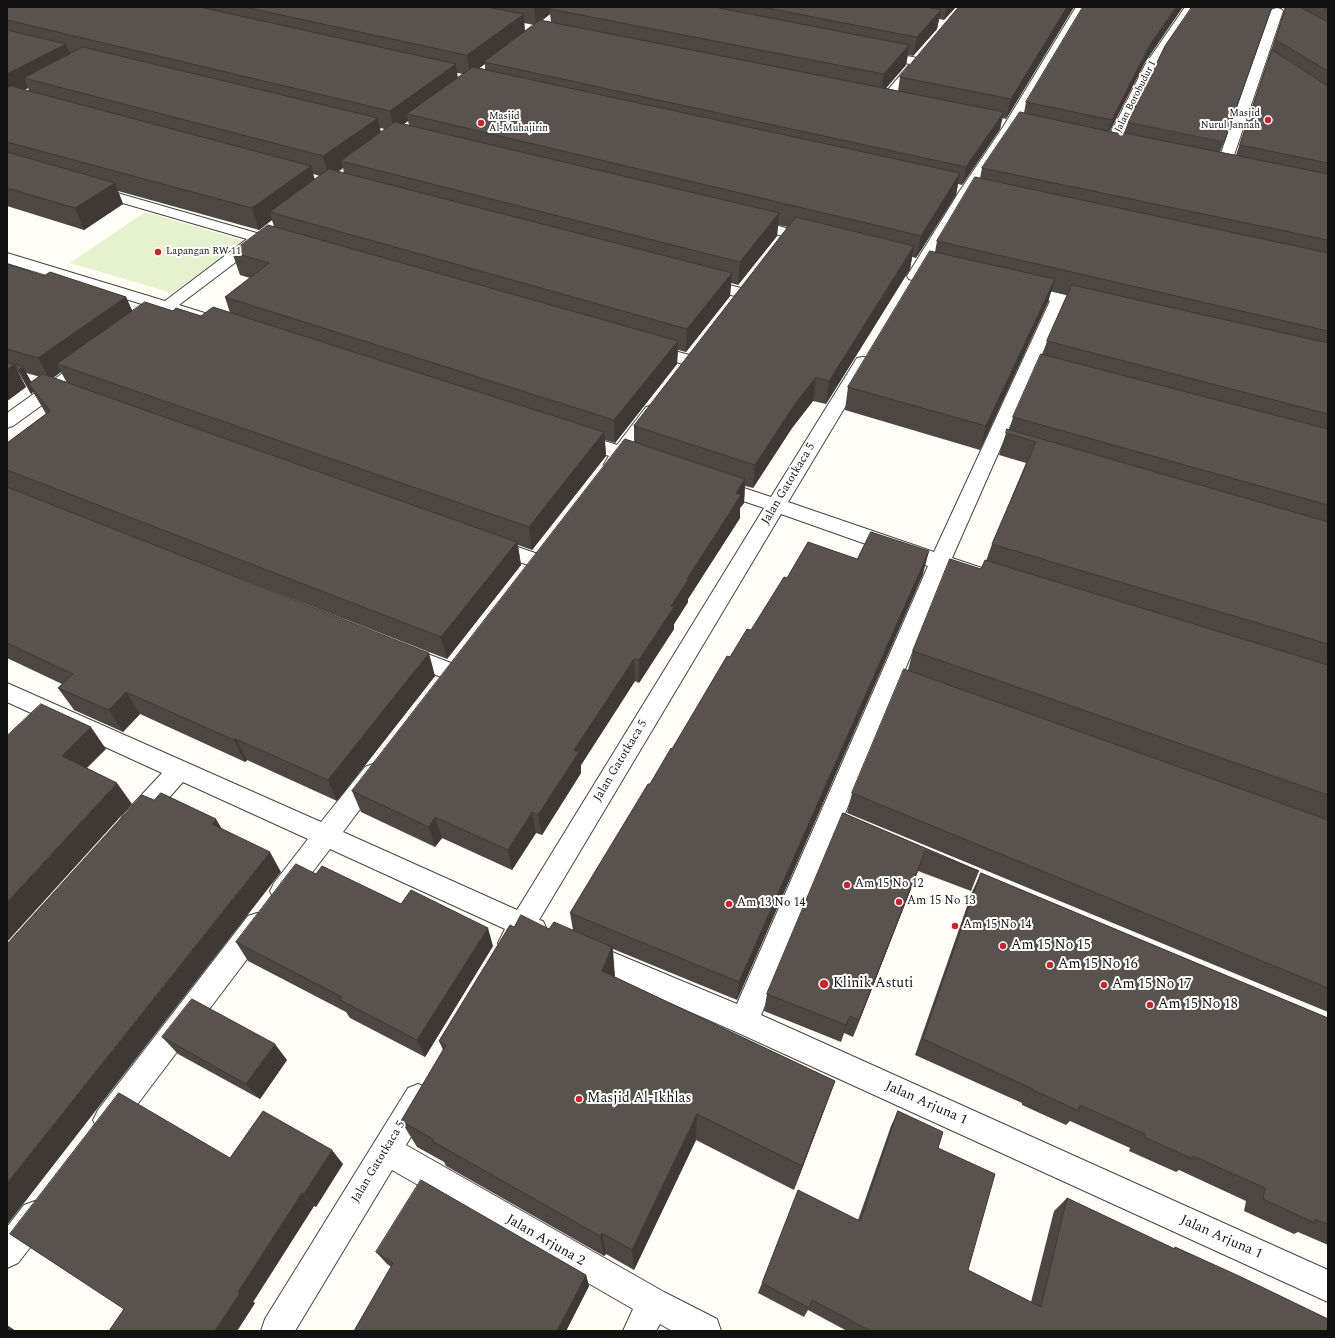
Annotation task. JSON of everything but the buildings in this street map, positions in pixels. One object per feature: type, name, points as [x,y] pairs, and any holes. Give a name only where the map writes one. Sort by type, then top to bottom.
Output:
[{"type":"street","points":[[905,294],[966,192],[1010,127],[1082,7]]},
{"type":"street","name":"Jalan Borobudur I","points":[[1110,148],[1151,65],[1191,7]]},
{"type":"street","points":[[1222,170],[1260,61],[1273,9],[1290,18]]},
{"type":"street","points":[[885,100],[928,50]]},
{"type":"street","points":[[864,51],[918,62]]},
{"type":"street","points":[[1260,61],[1272,69]]},
{"type":"street","points":[[869,97],[900,104]]},
{"type":"street","points":[[996,124],[1025,130]]},
{"type":"street","points":[[1095,144],[1125,151]]},
{"type":"street","points":[[1207,167],[1237,173]]},
{"type":"street","points":[[83,188],[265,234],[297,249]]},
{"type":"street","points":[[735,219],[785,239],[826,242]]},
{"type":"street","points":[[149,320],[265,234]]},
{"type":"street","points":[[7,258],[221,323]]},
{"type":"street","points":[[689,279],[743,293]]},
{"type":"street","points":[[1005,286],[1105,309]]},
{"type":"street","points":[[744,1021],[843,823],[892,677],[940,562],[1002,445],[1036,369],[1058,298]]},
{"type":"street","name":"Jalan Gatotkaca 5","points":[[502,959],[876,341]]},
{"type":"street","points":[[630,344],[691,361]]},
{"type":"street","points":[[7,422],[104,352]]},
{"type":"street","points":[[33,382],[75,397]]},
{"type":"street","points":[[602,477],[663,398]]},
{"type":"street","points":[[560,433],[658,465]]},
{"type":"street","points":[[702,480],[993,579]]},
{"type":"street","points":[[478,540],[537,561]]},
{"type":"street","points":[[523,580],[551,543]]},
{"type":"street","points":[[385,646],[456,666],[437,691]]},
{"type":"street","points":[[892,677],[915,686]]},
{"type":"street","name":"Jalan Arjuna 1","points":[[7,692],[32,715],[180,770],[522,925],[744,1021],[1328,1286]]},
{"type":"street","points":[[94,1139],[383,760]]},
{"type":"street","points":[[117,840],[180,770]]},
{"type":"street","name":"Jalan Gatotkaca 5","points":[[277,1331],[427,1082]]},
{"type":"street","name":"Jalan Arjuna 2","points":[[386,1150],[653,1303],[705,1331]]},
{"type":"street","points":[[7,1252],[50,1195]]},
{"type":"street","points":[[639,1331],[653,1303]]},
{"type":"green space","name":"Lapangan RW 11","points":[[145,212],[245,241],[172,293],[70,263]]},
{"type":"place","name":"Masjid Nurul Jannah","points":[[1268,120]]},
{"type":"place","name":"Masjid Al-Muhajirin","points":[[481,123]]},
{"type":"place","name":"Lapangan RW 11","points":[[158,252]]},
{"type":"place","name":"Am 15 No 12","points":[[847,885]]},
{"type":"place","name":"Am 15 No 13","points":[[899,902]]},
{"type":"place","name":"Am 13 No 14","points":[[729,904]]},
{"type":"place","name":"Am 15 No 14","points":[[955,926]]},
{"type":"place","name":"Am 15 No 15","points":[[1003,946]]},
{"type":"place","name":"Am 15 No 16","points":[[1050,965]]},
{"type":"place","name":"Klinik Astuti","points":[[824,984]]},
{"type":"place","name":"Am 15 No 17","points":[[1104,985]]},
{"type":"place","name":"Am 15 No 18","points":[[1150,1005]]},
{"type":"place","name":"Masjid Al-Ikhlas","points":[[579,1099]]}]
